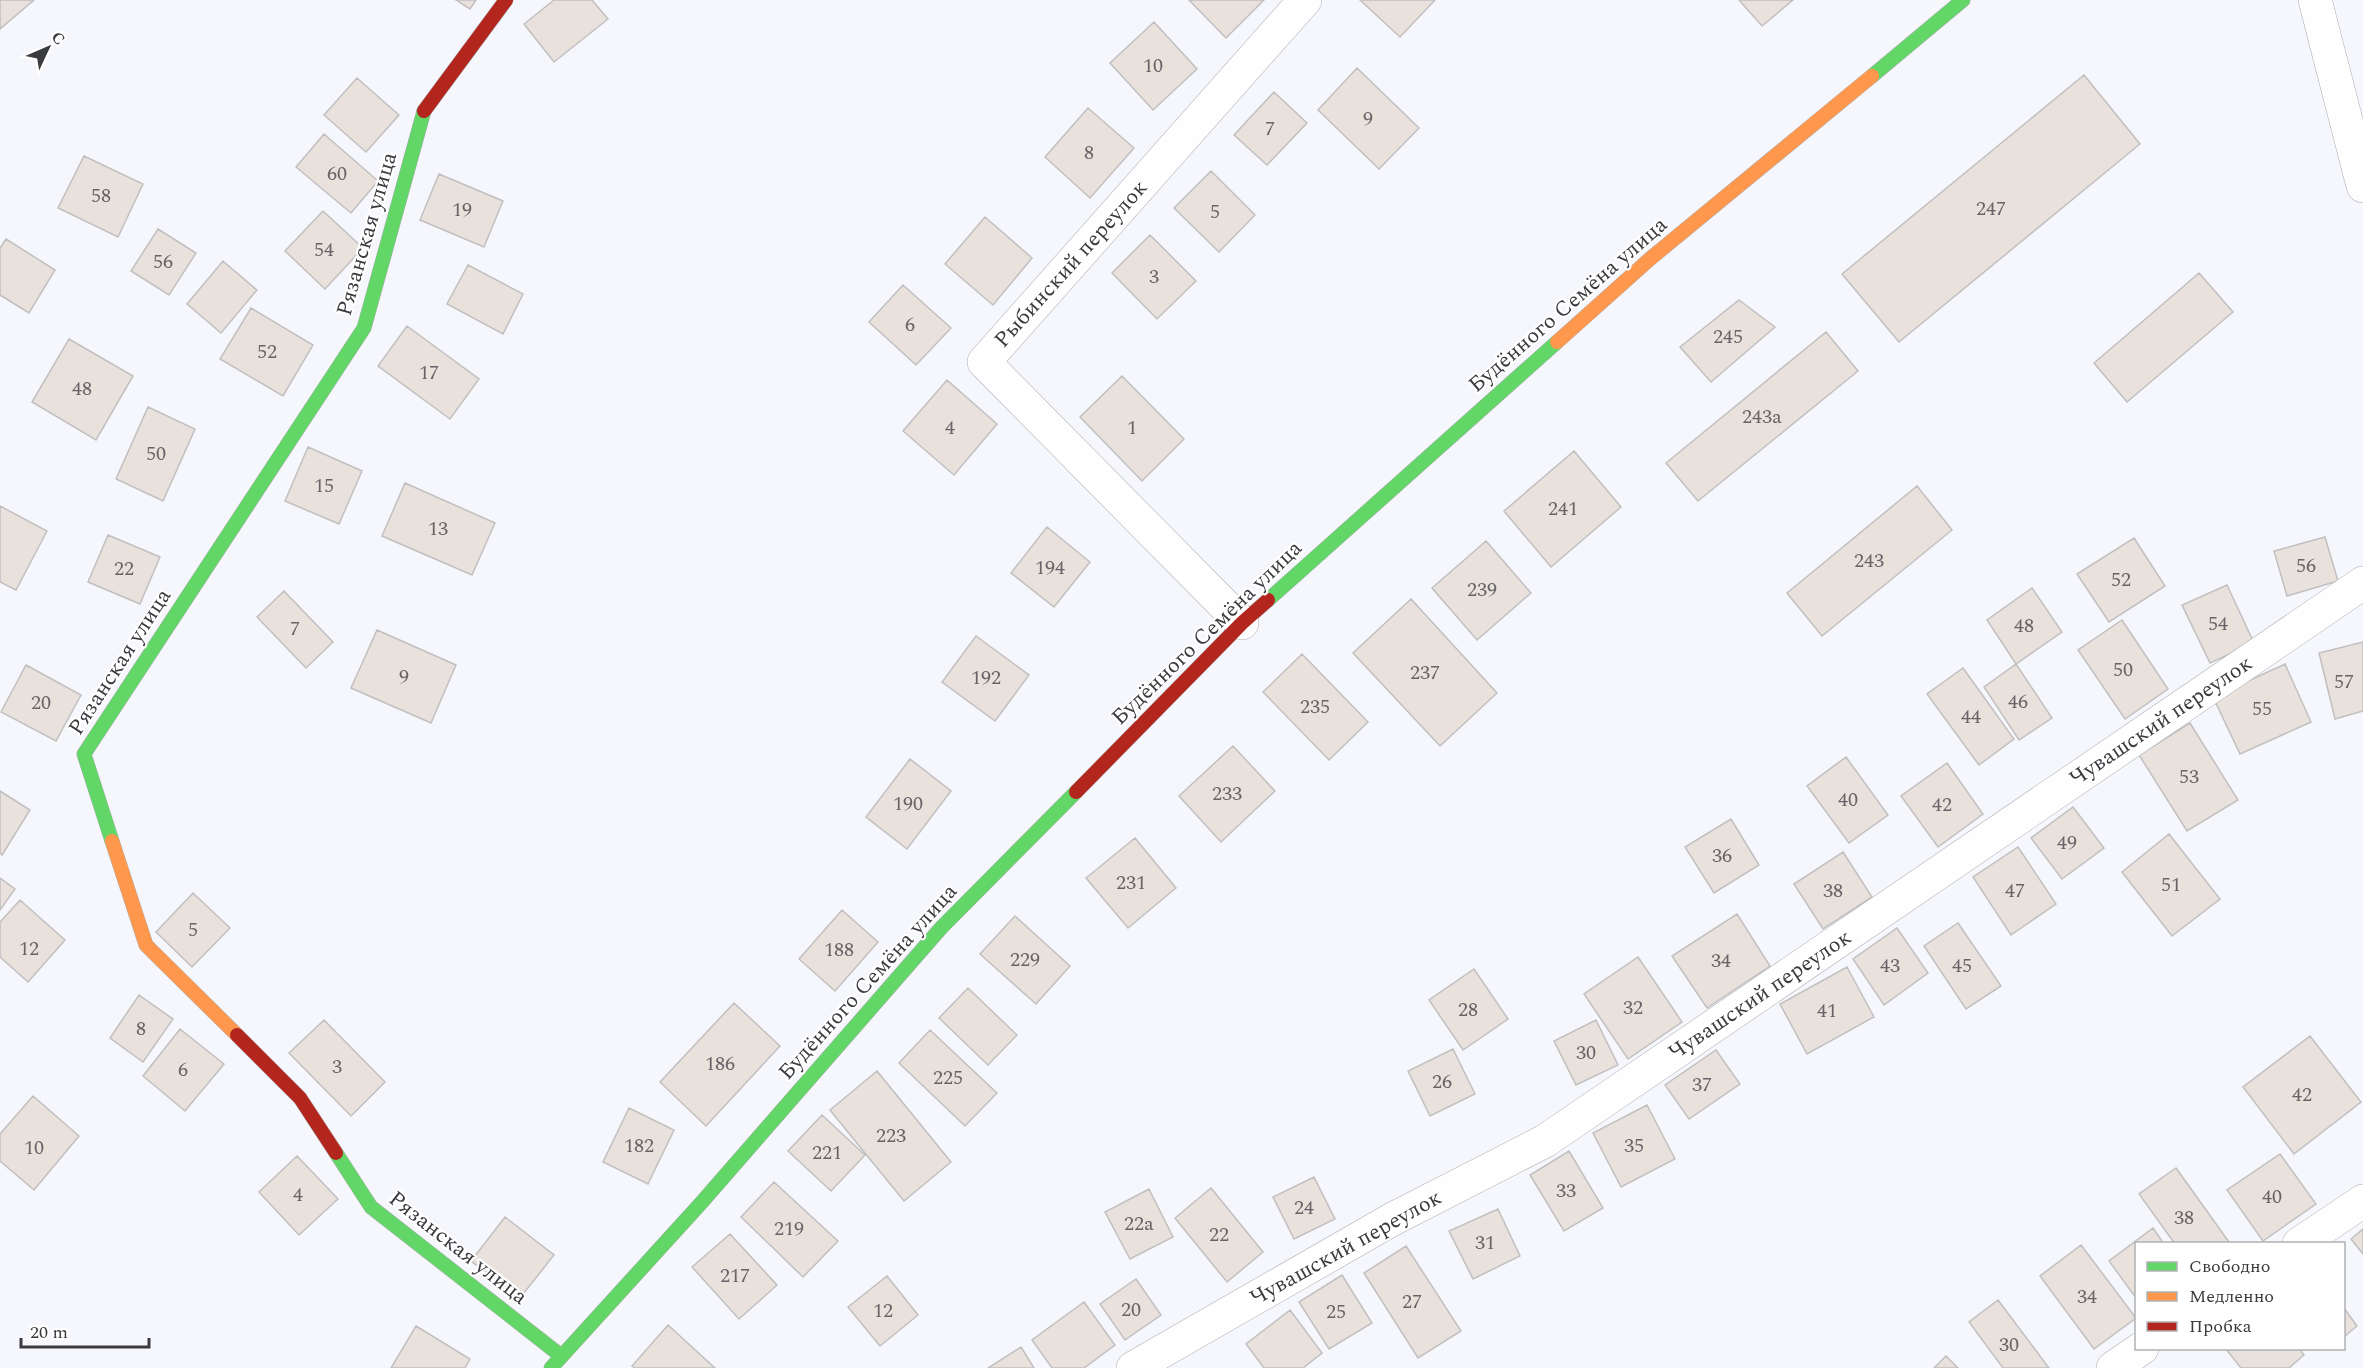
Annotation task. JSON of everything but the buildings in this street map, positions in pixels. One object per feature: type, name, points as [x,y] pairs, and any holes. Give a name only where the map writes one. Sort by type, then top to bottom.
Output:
[{"type":"street","name":"Рязанская улица","points":[[506,0],[424,109],[364,328],[84,754],[146,945],[300,1098],[371,1207],[560,1355]]},
{"type":"street","name":"Рыбинский переулок","points":[[1242,623],[984,362],[1305,0]]},
{"type":"street","name":"Будённого Семёна улица","points":[[550,1368],[702,1202],[941,928],[1242,623],[1651,258],[1963,0]]},
{"type":"street","points":[[2315,0],[2363,186]]},
{"type":"street","name":"Чувашский переулок","points":[[1133,1368],[1391,1220],[1545,1141],[2363,583]]},
{"type":"street","points":[[2302,1242],[2363,1201]]},
{"type":"street","points":[[2113,1368],[2139,1350]]},
{"type":"traffic: fast","points":[[1872,76],[1963,0]]},
{"type":"traffic: fast","points":[[112,841],[84,754],[364,328],[424,111]]},
{"type":"traffic: fast","points":[[1268,600],[1557,342]]},
{"type":"traffic: fast","points":[[551,1368],[702,1202],[941,928],[1076,792]]},
{"type":"traffic: fast","points":[[336,1153],[371,1207],[560,1355]]},
{"type":"traffic: slow","points":[[1557,342],[1651,258],[1872,76]]},
{"type":"traffic: slow","points":[[112,841],[146,945],[237,1035]]},
{"type":"traffic: jam","points":[[424,111],[506,0]]},
{"type":"traffic: jam","points":[[1076,792],[1242,623],[1268,600]]},
{"type":"traffic: jam","points":[[237,1035],[300,1098],[336,1153]]}]
